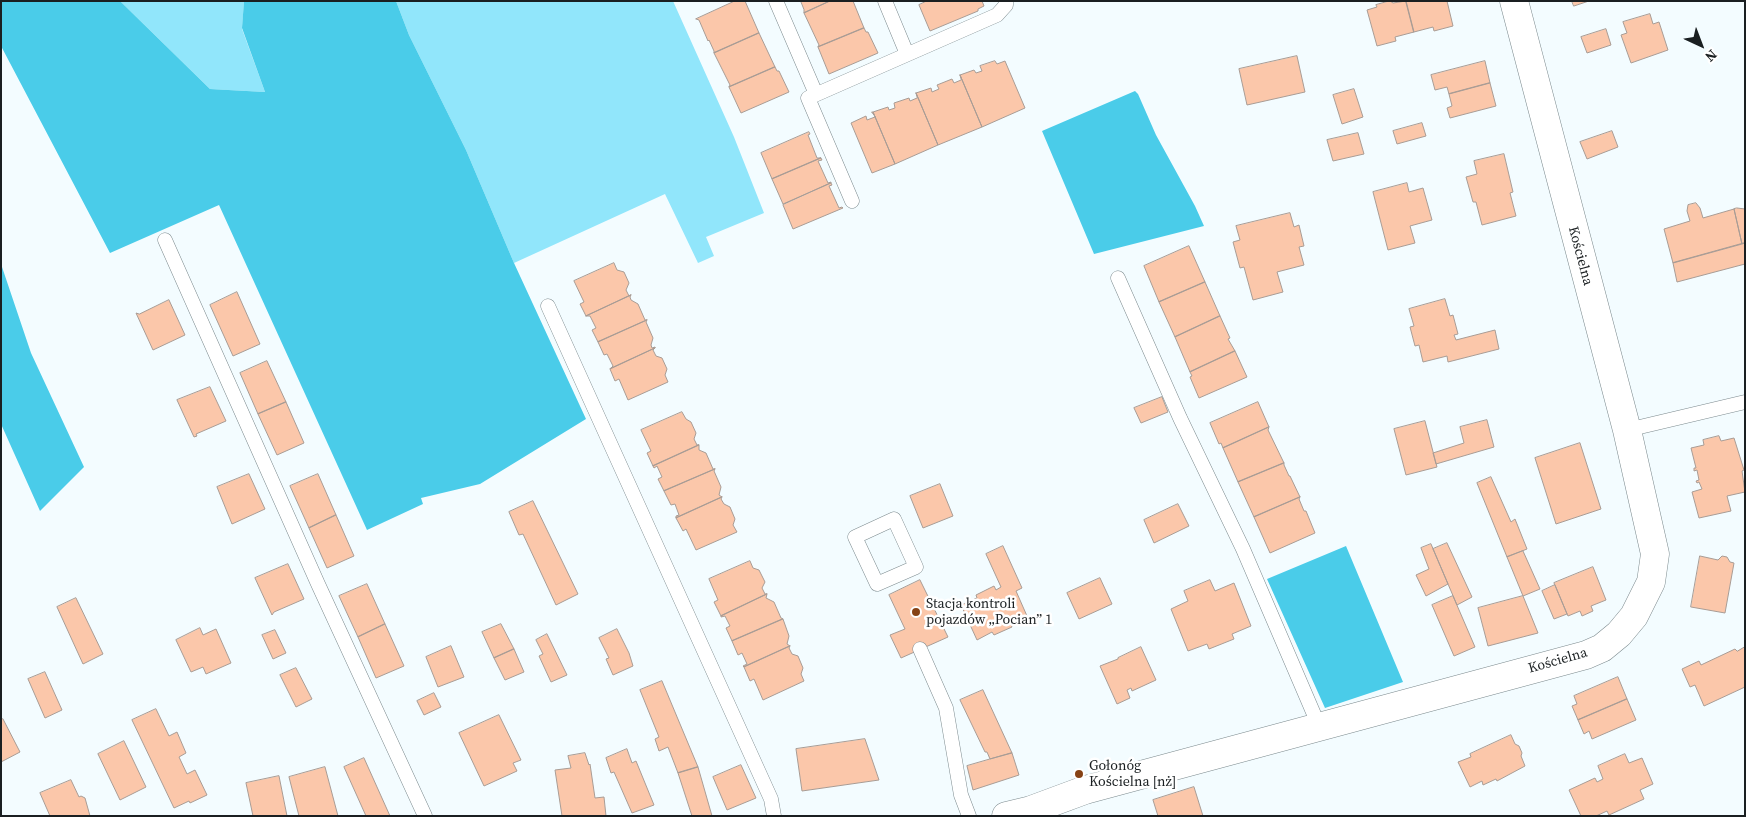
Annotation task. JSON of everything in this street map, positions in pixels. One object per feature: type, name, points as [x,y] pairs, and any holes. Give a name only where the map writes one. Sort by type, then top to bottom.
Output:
[{"type":"street","name":"Kościelna","points":[[1023,814],[1085,790],[1586,655],[1602,648],[1634,616],[1651,582],[1655,554],[1627,430],[1514,1]]},
{"type":"lane","points":[[776,1],[816,94]]},
{"type":"lane","points":[[885,1],[907,54]]},
{"type":"lane","points":[[852,201],[808,98],[997,15],[1006,5],[1006,1]]},
{"type":"lane","points":[[165,240],[322,593],[425,816]]},
{"type":"lane","points":[[1118,278],[1180,418],[1243,549],[1319,726]]},
{"type":"lane","points":[[548,306],[771,799],[774,816]]},
{"type":"lane","points":[[1627,430],[1745,402]]},
{"type":"lane","points":[[894,519],[916,567],[892,584],[877,584],[855,537],[894,519]]},
{"type":"lane","points":[[920,648],[946,708],[961,795],[969,816]]},
{"type":"shaded area","points":[[1,1],[120,1],[210,89],[265,92],[242,28],[244,1],[396,1],[409,35],[466,150],[514,263],[586,419],[480,484],[421,498],[423,504],[367,530],[219,205],[110,253],[1,46]]},
{"type":"shaded area","points":[[120,1],[244,1],[242,29],[265,92],[210,89]]},
{"type":"shaded area","points":[[396,1],[673,1],[734,137],[764,213],[706,237],[714,256],[698,263],[665,194],[514,263],[466,150],[409,35]]},
{"type":"shaded area","points":[[1135,91],[1204,226],[1094,254],[1042,131]]},
{"type":"shaded area","points":[[1,264],[31,353],[84,467],[40,511],[1,424]]},
{"type":"shaded area","points":[[1346,546],[1403,682],[1325,708],[1267,579]]},
{"type":"building","points":[[735,1],[745,1],[759,33],[714,53],[699,20],[696,19]]},
{"type":"building","points":[[801,1],[830,1],[804,13]]},
{"type":"building","points":[[830,1],[853,1],[864,28],[818,47],[819,45],[804,13]]},
{"type":"building","points":[[927,1],[982,1],[984,6],[978,9],[978,11],[930,31],[919,5]]},
{"type":"building","points":[[1390,1],[1393,3],[1406,1],[1414,32],[1395,37],[1396,41],[1377,46],[1367,10]]},
{"type":"building","points":[[1406,1],[1447,1],[1453,26],[1434,31],[1433,27],[1414,32]]},
{"type":"building","points":[[1572,1],[1589,1],[1574,6]]},
{"type":"building","points":[[1650,14],[1653,24],[1659,22],[1668,50],[1631,63],[1621,35],[1627,33],[1623,22]]},
{"type":"building","points":[[864,28],[868,32],[878,53],[829,74],[818,47]]},
{"type":"building","points":[[1606,29],[1611,45],[1587,53],[1581,37]]},
{"type":"building","points":[[759,33],[775,67],[729,87],[730,85],[714,53]]},
{"type":"building","points":[[1297,56],[1305,92],[1247,105],[1239,69]]},
{"type":"building","points":[[995,61],[997,64],[1005,61],[1025,108],[982,127],[960,75],[974,70],[976,73],[982,71],[980,66]]},
{"type":"building","points":[[1485,61],[1490,83],[1449,94],[1447,87],[1435,90],[1431,75]]},
{"type":"building","points":[[775,67],[779,71],[789,92],[741,113],[729,87]]},
{"type":"building","points":[[960,75],[982,127],[938,145],[916,93],[931,88],[932,92],[939,89],[937,85],[952,79],[954,83],[961,80]]},
{"type":"building","points":[[1490,83],[1496,106],[1450,118],[1447,108],[1452,106],[1449,94]]},
{"type":"building","points":[[1354,89],[1363,117],[1342,124],[1333,95]]},
{"type":"building","points":[[916,93],[938,145],[895,164],[873,112],[888,107],[889,110],[895,108],[894,103],[909,98],[910,101],[917,98]]},
{"type":"building","points":[[873,112],[895,164],[872,173],[851,123],[866,116],[867,120],[875,117]]},
{"type":"building","points":[[1422,123],[1426,136],[1397,144],[1393,131]]},
{"type":"building","points":[[1612,131],[1618,147],[1587,159],[1580,142]]},
{"type":"building","points":[[809,132],[810,134],[808,135],[817,158],[821,158],[772,179],[761,153]]},
{"type":"building","points":[[1358,133],[1364,154],[1333,161],[1327,140]]},
{"type":"building","points":[[1504,154],[1513,192],[1510,193],[1516,216],[1482,225],[1476,202],[1473,202],[1466,177],[1477,174],[1474,161]]},
{"type":"building","points":[[821,158],[822,160],[818,161],[828,183],[831,183],[783,204],[772,179]]},
{"type":"building","points":[[831,183],[832,185],[829,186],[839,208],[843,208],[793,229],[783,205]]},
{"type":"building","points":[[1407,183],[1409,192],[1423,188],[1432,220],[1410,226],[1415,243],[1388,250],[1373,192]]},
{"type":"building","points":[[1696,203],[1700,208],[1703,218],[1734,209],[1742,244],[1673,263],[1664,229],[1690,221],[1687,211],[1688,205]]},
{"type":"building","points":[[1734,209],[1745,209],[1745,243],[1742,244]]},
{"type":"building","points":[[1290,213],[1294,227],[1299,225],[1304,246],[1299,247],[1304,265],[1277,272],[1283,292],[1253,300],[1244,267],[1240,268],[1233,242],[1240,240],[1236,226]]},
{"type":"building","points":[[1745,243],[1745,264],[1677,282],[1673,263]]},
{"type":"building","points":[[1189,246],[1205,282],[1159,302],[1144,266]]},
{"type":"building","points":[[614,263],[617,270],[624,272],[629,283],[626,290],[629,296],[586,316],[580,304],[584,302],[574,281]]},
{"type":"building","points":[[1205,282],[1220,316],[1175,337],[1159,302]]},
{"type":"building","points":[[237,292],[260,344],[233,356],[210,305]]},
{"type":"building","points":[[631,295],[631,300],[638,304],[645,320],[647,320],[598,342],[592,330],[596,328],[590,316],[586,316]]},
{"type":"building","points":[[1445,299],[1450,316],[1453,315],[1458,334],[1454,335],[1456,340],[1495,330],[1499,349],[1448,362],[1447,356],[1423,362],[1419,345],[1415,346],[1410,327],[1414,326],[1409,309]]},
{"type":"building","points":[[169,300],[185,335],[153,350],[136,313],[139,314]]},
{"type":"building","points":[[1220,316],[1230,338],[1228,339],[1235,351],[1190,372],[1175,337]]},
{"type":"building","points":[[647,320],[646,322],[653,338],[651,345],[652,348],[655,348],[610,369],[613,366],[607,354],[604,355],[598,342]]},
{"type":"building","points":[[655,348],[653,350],[656,356],[662,358],[667,369],[665,375],[668,382],[628,400],[619,379],[615,381],[610,369]]},
{"type":"building","points":[[1235,351],[1247,377],[1199,398],[1190,377],[1192,376],[1190,372]]},
{"type":"building","points":[[267,361],[286,402],[258,414],[240,373]]},
{"type":"building","points":[[210,387],[226,421],[196,434],[197,436],[194,437],[177,400]]},
{"type":"building","points":[[1162,397],[1168,412],[1141,423],[1134,408]]},
{"type":"building","points":[[286,402],[304,443],[277,455],[258,414]]},
{"type":"building","points":[[1258,402],[1269,427],[1223,448],[1221,443],[1219,444],[1210,423]]},
{"type":"building","points":[[682,412],[686,419],[691,422],[696,433],[694,439],[697,445],[699,445],[653,466],[647,453],[651,451],[641,430]]},
{"type":"building","points":[[1487,420],[1494,447],[1436,464],[1433,453],[1464,443],[1460,427]]},
{"type":"building","points":[[1425,421],[1437,467],[1406,475],[1394,429]]},
{"type":"building","points":[[1269,427],[1268,430],[1284,463],[1238,482],[1223,448]]},
{"type":"building","points":[[1719,436],[1721,441],[1734,438],[1744,470],[1742,471],[1745,492],[1727,496],[1731,511],[1699,518],[1692,492],[1702,489],[1699,482],[1697,483],[1696,481],[1699,480],[1697,470],[1694,471],[1694,468],[1696,468],[1691,448],[1704,445],[1703,440]]},
{"type":"building","points":[[1580,443],[1601,509],[1556,524],[1535,458]]},
{"type":"building","points":[[699,445],[699,450],[706,453],[713,469],[715,469],[664,491],[658,479],[662,477],[657,466],[654,468],[653,466]]},
{"type":"building","points":[[1284,463],[1300,497],[1254,517],[1238,482]]},
{"type":"building","points":[[715,469],[714,471],[721,487],[719,495],[722,497],[676,518],[679,515],[675,504],[671,505],[664,491]]},
{"type":"building","points":[[249,474],[265,509],[232,524],[217,487]]},
{"type":"building","points":[[318,474],[336,515],[309,528],[290,486]]},
{"type":"building","points":[[1491,477],[1511,522],[1515,519],[1527,549],[1507,557],[1477,483]]},
{"type":"building","points":[[940,484],[953,516],[923,528],[910,496]]},
{"type":"building","points":[[722,497],[721,499],[724,504],[730,507],[735,519],[733,525],[737,532],[696,550],[686,529],[683,531],[676,518]]},
{"type":"building","points":[[1300,497],[1299,499],[1304,511],[1306,511],[1315,533],[1270,553],[1254,517]]},
{"type":"building","points":[[533,501],[578,594],[556,605],[523,534],[519,535],[509,512]]},
{"type":"building","points":[[1178,504],[1189,526],[1154,543],[1144,520]]},
{"type":"building","points":[[336,515],[354,556],[327,568],[309,528]]},
{"type":"building","points":[[1447,543],[1472,597],[1457,605],[1433,549]]},
{"type":"building","points":[[1431,544],[1448,584],[1426,596],[1416,575],[1429,569],[1421,548]]},
{"type":"building","points":[[1003,546],[1022,588],[1016,591],[1027,616],[1011,624],[1012,627],[994,635],[992,632],[977,640],[961,605],[977,598],[976,595],[994,586],[996,590],[1001,587],[986,554]]},
{"type":"building","points":[[1523,551],[1540,589],[1523,596],[1507,557]]},
{"type":"building","points":[[1700,556],[1718,560],[1722,556],[1727,557],[1730,562],[1734,563],[1725,613],[1691,607]]},
{"type":"building","points":[[750,561],[753,568],[759,570],[765,582],[762,588],[765,594],[767,594],[721,616],[714,602],[718,600],[709,579]]},
{"type":"building","points":[[288,564],[304,599],[274,612],[272,615],[255,578]]},
{"type":"building","points":[[1593,567],[1606,600],[1591,606],[1593,611],[1582,616],[1580,611],[1568,616],[1554,583]]},
{"type":"building","points":[[1100,578],[1112,604],[1079,619],[1067,593]]},
{"type":"building","name":"Stacja kontroli pojazdów „Pocian” 1","points":[[920,580],[948,637],[901,658],[890,635],[905,629],[889,595]]},
{"type":"building","points":[[1210,580],[1215,591],[1234,583],[1251,626],[1232,634],[1234,639],[1209,649],[1207,644],[1188,651],[1171,609],[1188,601],[1184,591]]},
{"type":"building","points":[[367,584],[385,624],[358,637],[339,596]]},
{"type":"building","points":[[1555,585],[1567,614],[1554,619],[1542,591]]},
{"type":"building","points":[[767,594],[766,598],[774,602],[783,619],[732,641],[726,628],[730,626],[725,616],[721,616]]},
{"type":"building","points":[[1453,596],[1475,647],[1454,656],[1432,605]]},
{"type":"building","points":[[1523,596],[1538,633],[1488,646],[1478,608]]},
{"type":"building","points":[[76,598],[103,654],[83,664],[57,607]]},
{"type":"building","points":[[783,619],[789,636],[787,644],[790,646],[744,667],[747,664],[742,653],[738,655],[732,641]]},
{"type":"building","points":[[385,624],[404,666],[376,678],[358,637]]},
{"type":"building","points":[[501,624],[514,649],[494,658],[482,632]]},
{"type":"building","points":[[200,628],[203,635],[216,629],[231,663],[206,674],[203,667],[191,672],[176,640]]},
{"type":"building","points":[[617,629],[633,666],[613,675],[606,659],[609,658],[599,638]]},
{"type":"building","points":[[275,630],[286,653],[273,659],[262,635]]},
{"type":"building","points":[[547,634],[567,675],[551,682],[539,656],[543,654],[536,640]]},
{"type":"building","points":[[451,646],[464,677],[438,687],[426,657]]},
{"type":"building","points":[[790,646],[792,654],[798,656],[803,668],[801,674],[804,681],[763,700],[754,679],[750,681],[744,667]]},
{"type":"building","points":[[1141,647],[1156,680],[1132,691],[1131,688],[1127,690],[1130,698],[1117,704],[1100,666]]},
{"type":"building","points":[[1745,647],[1745,687],[1704,706],[1695,685],[1690,687],[1682,669],[1699,661],[1701,665],[1735,649],[1737,651]]},
{"type":"building","points":[[514,649],[524,672],[505,680],[494,658]]},
{"type":"building","points":[[296,668],[312,699],[296,707],[280,675]]},
{"type":"building","points":[[45,672],[62,710],[45,718],[28,679]]},
{"type":"building","points":[[1618,677],[1627,699],[1578,720],[1572,706],[1577,704],[1574,696]]},
{"type":"building","points":[[662,681],[698,767],[678,773],[668,747],[659,751],[655,739],[659,737],[640,690]]},
{"type":"building","points":[[983,690],[1012,753],[990,759],[960,700]]},
{"type":"building","points":[[434,693],[441,707],[424,715],[417,701]]},
{"type":"building","points":[[1627,699],[1636,720],[1592,739],[1589,731],[1584,734],[1578,720]]},
{"type":"building","points":[[156,709],[169,736],[177,732],[186,753],[179,757],[187,774],[195,770],[207,795],[174,808],[132,720]]},
{"type":"building","points":[[499,715],[521,760],[513,763],[517,771],[484,786],[459,733]]},
{"type":"building","points":[[3,719],[20,752],[1,762],[1,720]]},
{"type":"building","points":[[1511,735],[1515,744],[1519,746],[1525,766],[1497,781],[1496,779],[1483,785],[1482,781],[1470,787],[1458,762],[1471,757],[1470,754]]},
{"type":"building","points":[[865,739],[879,780],[802,791],[796,749]]},
{"type":"building","points":[[124,741],[146,787],[120,800],[98,754]]},
{"type":"building","points":[[627,749],[632,763],[636,761],[654,805],[632,813],[614,772],[611,773],[606,758]]},
{"type":"building","points":[[585,753],[590,764],[595,798],[604,797],[606,816],[562,816],[555,770],[571,768],[568,756]]},
{"type":"building","points":[[1012,753],[1019,775],[973,790],[967,766]]},
{"type":"building","points":[[1625,754],[1629,763],[1642,758],[1653,784],[1640,790],[1644,799],[1609,815],[1607,811],[1596,816],[1581,816],[1569,790],[1595,778],[1597,782],[1603,779],[1598,766]]},
{"type":"building","points":[[364,758],[390,816],[366,816],[344,767]]},
{"type":"building","points":[[741,765],[756,798],[727,810],[713,777]]},
{"type":"building","points":[[325,767],[338,816],[299,816],[289,777]]},
{"type":"building","points":[[698,767],[712,816],[692,816],[678,773]]},
{"type":"building","points":[[279,776],[287,816],[253,816],[246,783]]},
{"type":"building","points":[[71,780],[79,797],[85,798],[90,816],[50,816],[40,793]]},
{"type":"building","points":[[1194,787],[1203,816],[1158,816],[1153,800]]},
{"type":"place","name":"Stacja kontroli pojazdów „Pocian” 1","points":[[916,612]]},
{"type":"place","name":"Gołonóg Kościelna [nż]","points":[[1079,774]]}]
